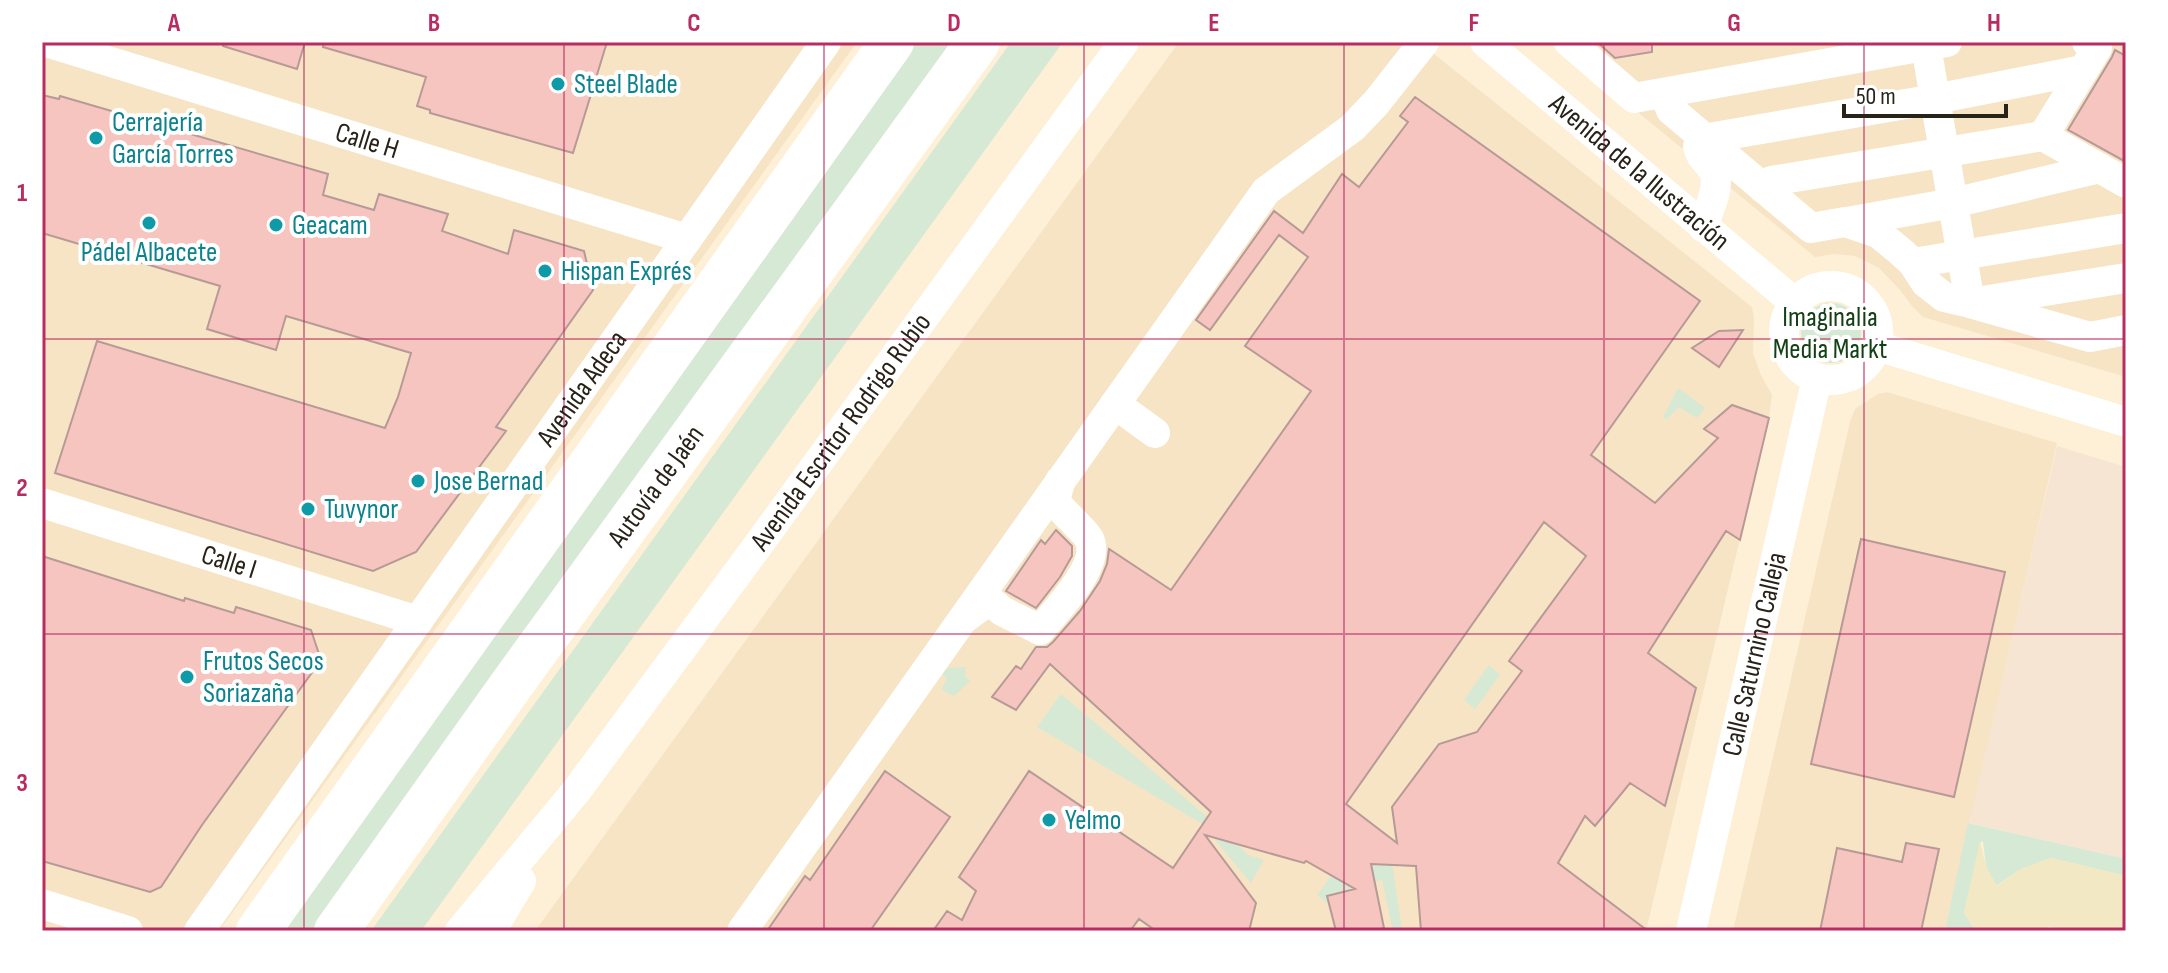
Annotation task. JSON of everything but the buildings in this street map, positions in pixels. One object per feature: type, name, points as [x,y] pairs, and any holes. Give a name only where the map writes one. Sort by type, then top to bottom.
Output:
[{"type":"highway","points":[[258,931],[892,42]]},
{"type":"highway","name":"Autovía de Jaén","points":[[336,931],[978,42]]},
{"type":"street","name":"Calle H","points":[[46,42],[687,239]]},
{"type":"street","name":"Avenida Adeca","points":[[199,931],[826,42]]},
{"type":"street","points":[[742,931],[1266,191],[1352,128],[1424,42]]},
{"type":"street","name":"Avenida de la Ilustración","points":[[1485,42],[1795,303]]},
{"type":"street","points":[[1569,42],[1634,98],[1937,44],[1935,99],[1970,303]]},
{"type":"street","name":"Avenida Escritor Rodrigo Rubio","points":[[460,931],[563,809],[1120,45]]},
{"type":"street","points":[[1703,227],[1717,182],[1713,170],[1699,155],[1698,146],[1703,139],[1935,99],[2085,56]]},
{"type":"street","points":[[2043,136],[2085,56]]},
{"type":"street","points":[[1664,93],[1671,110],[1811,228],[2113,175]]},
{"type":"street","points":[[1763,188],[1771,181],[2043,136],[2113,175]]},
{"type":"street","points":[[1845,222],[1878,233],[1913,263],[1926,283],[1944,297],[2090,337],[2126,330]]},
{"type":"street","points":[[1913,263],[2126,228]]},
{"type":"street","points":[[1970,303],[2126,278]]},
{"type":"street","points":[[1827,286],[1846,288],[1863,297],[1871,307],[1879,333],[1877,346],[1860,371],[1847,378],[1817,378],[1795,364],[1784,340],[1784,327],[1795,303],[1809,291],[1827,286]]},
{"type":"street","points":[[1877,346],[2126,422]]},
{"type":"street","name":"Calle Saturnino Calleja","points":[[1691,931],[1817,378]]},
{"type":"street","points":[[1115,404],[1155,433]]},
{"type":"street","points":[[963,619],[989,600],[1002,611],[1040,630],[1084,574],[1093,553],[1089,538],[1055,502],[1060,481]]},
{"type":"street","name":"Calle I","points":[[42,503],[418,621]]},
{"type":"street","name":"Avenida Escritor Rodrigo Rubio","points":[[491,931],[563,809]]},
{"type":"street","points":[[42,904],[128,931]]},
{"type":"shaded area","points":[[42,42],[857,42],[219,931],[42,931]]},
{"type":"shaded area","points":[[1179,42],[1419,42],[1752,307],[1753,353],[1772,395],[1769,418],[1646,931],[535,931]]},
{"type":"shaded area","points":[[1552,42],[2126,42],[2126,377],[1923,317],[1879,268],[1855,256],[1834,254],[1815,257]]},
{"type":"shaded area","points":[[1887,392],[2057,443],[1945,931],[1733,931],[1850,422],[1855,409],[1878,394]]},
{"type":"shaded area","points":[[2057,446],[2126,467],[2126,859],[1969,823]]},
{"type":"green space","points":[[911,42],[953,42],[320,931],[279,931]]},
{"type":"green space","points":[[1011,42],[1063,42],[421,931],[371,931]]},
{"type":"green space","name":"Imaginalia Media Markt","points":[[1831,303],[1852,312],[1861,333],[1852,354],[1831,363],[1810,354],[1801,333],[1810,312]]},
{"type":"green space","points":[[1678,388],[1705,408],[1697,418],[1679,407],[1667,419],[1663,418]]},
{"type":"green space","points":[[1489,665],[1500,675],[1475,709],[1464,700]]},
{"type":"green space","points":[[966,667],[965,676],[970,681],[954,696],[941,689],[947,679],[942,673],[949,668]]},
{"type":"green space","points":[[1061,694],[1224,831],[1248,855],[1264,860],[1251,883],[1201,823],[1037,727]]},
{"type":"green space","points":[[1968,823],[2126,859],[2126,876],[2051,858],[2019,870],[1996,886],[1986,866],[1981,841],[1964,913],[1976,931],[1945,931]]},
{"type":"green space","points":[[1390,848],[1402,931],[1394,931],[1392,927],[1382,880],[1328,895],[1330,906],[1317,895],[1332,875],[1374,852]]},
{"type":"sand","points":[[1980,841],[1986,866],[1997,886],[2019,870],[2051,858],[2126,876],[2126,931],[2072,931],[2048,926],[2047,931],[1976,931],[1964,913]]},
{"type":"place","name":"Steel Blade","points":[[558,84]]},
{"type":"place","name":"Cerrajería García Torres","points":[[96,138]]},
{"type":"place","name":"Pádel Albacete","points":[[149,223]]},
{"type":"place","name":"Geacam","points":[[276,225]]},
{"type":"place","name":"Hispan Exprés","points":[[545,271]]},
{"type":"place","name":"Jose Bernad","points":[[418,481]]},
{"type":"place","name":"Tuvynor","points":[[308,509]]},
{"type":"place","name":"Frutos Secos Soriazaña","points":[[187,677]]},
{"type":"place","name":"Yelmo","points":[[1049,820]]}]
